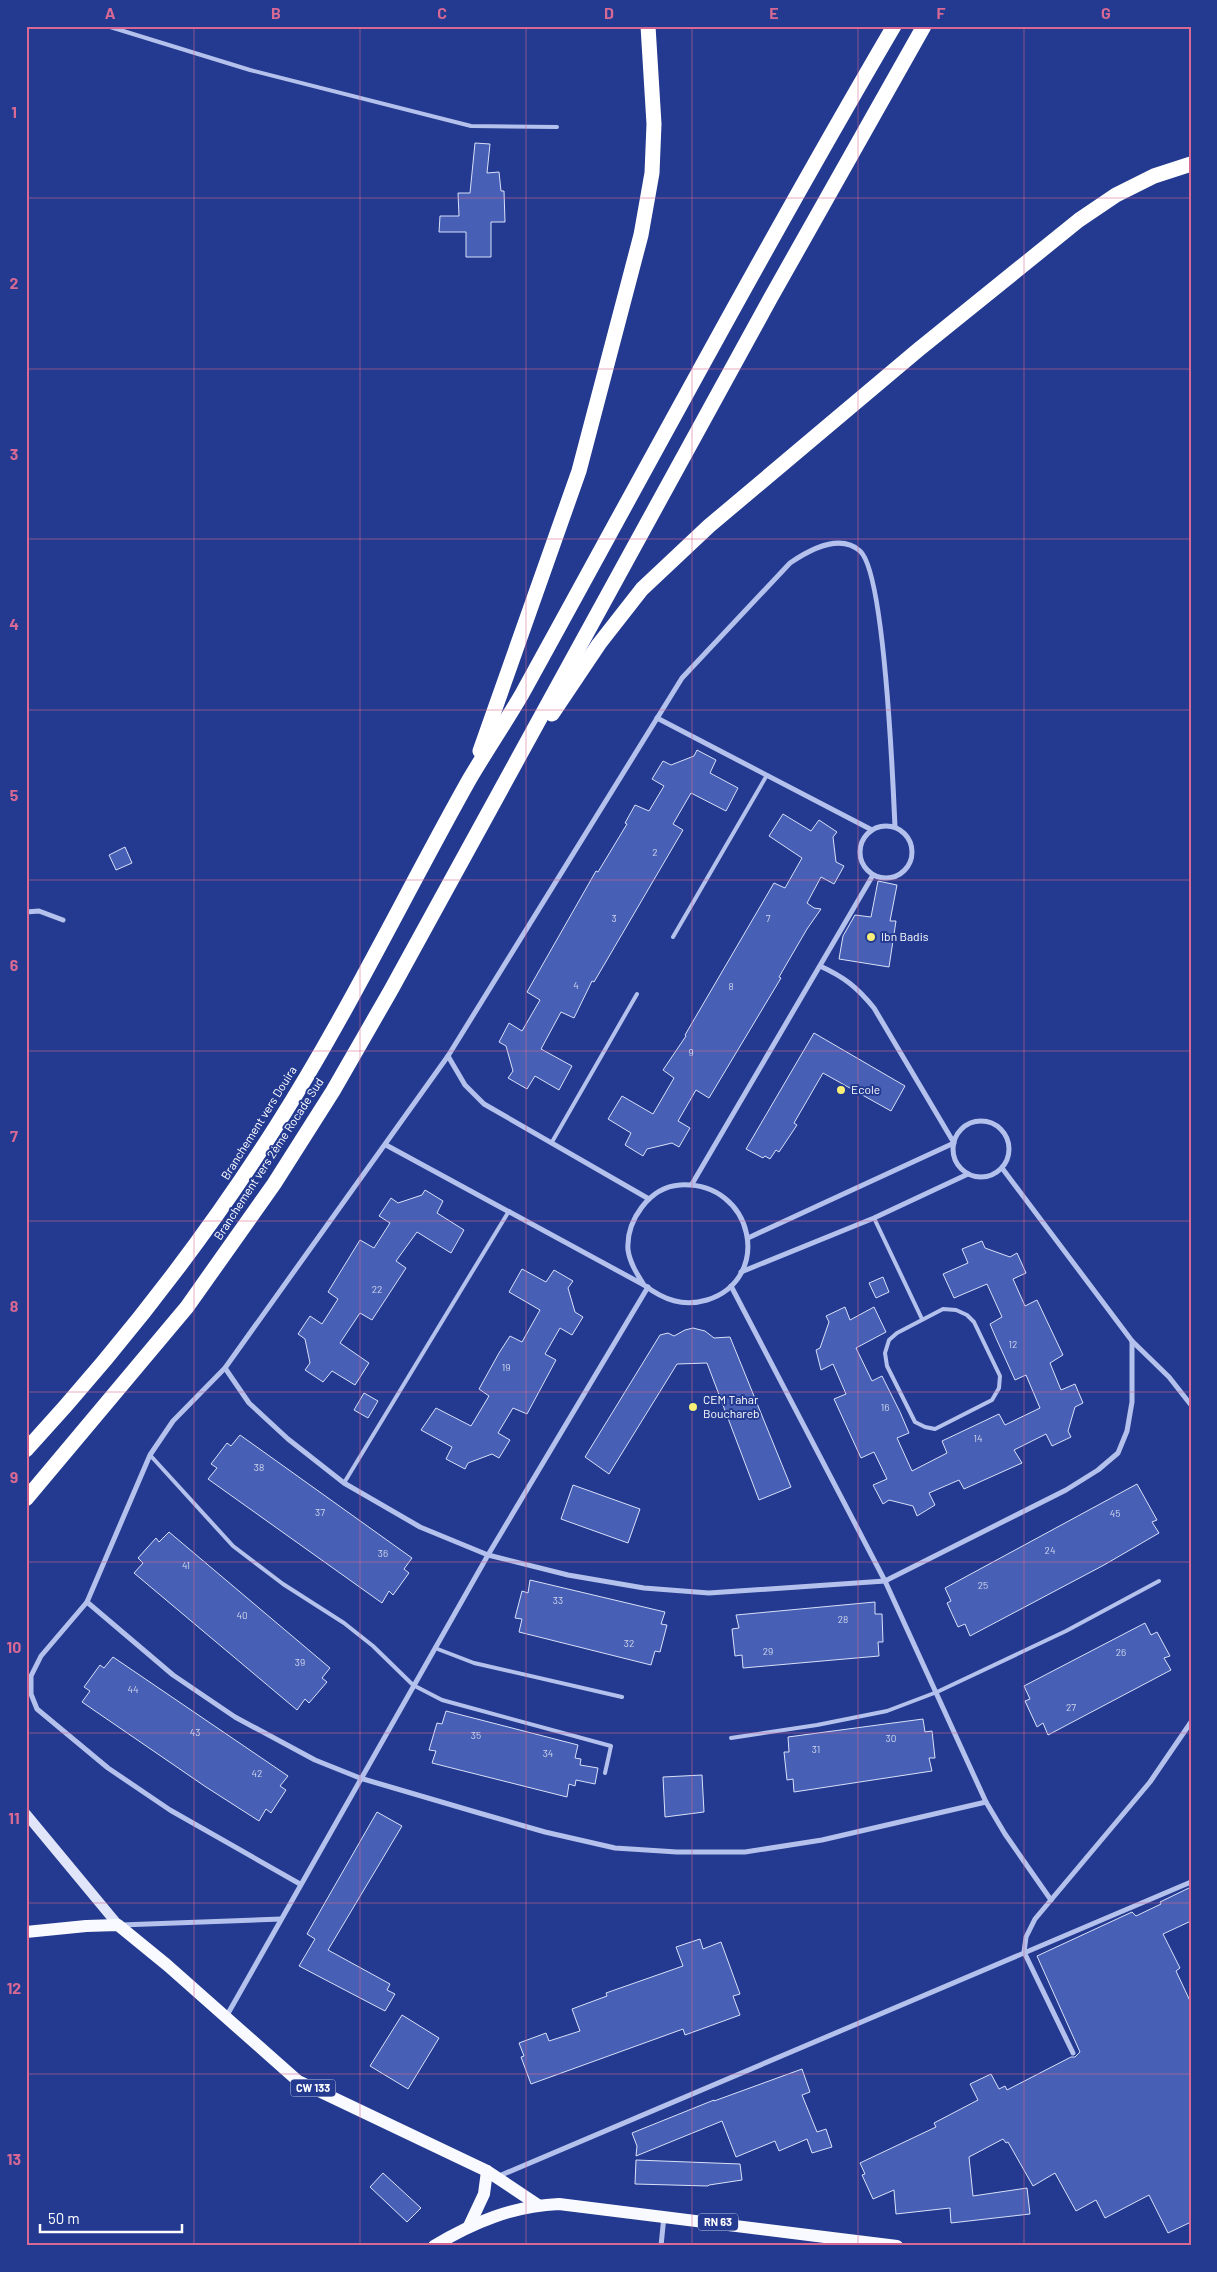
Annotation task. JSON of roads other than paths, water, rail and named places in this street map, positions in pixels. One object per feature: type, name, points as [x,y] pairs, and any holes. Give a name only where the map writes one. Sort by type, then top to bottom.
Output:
[{"type":"highway","points":[[470,780],[579,471],[641,234],[652,173],[654,124],[648,26]]},
{"type":"highway","points":[[470,780],[519,698],[709,350],[894,26]]},
{"type":"highway","points":[[492,805],[770,299],[924,26]]},
{"type":"highway","points":[[492,805],[599,644],[642,588],[710,526],[918,350],[1079,220],[1123,191],[1154,176],[1191,164]]},
{"type":"highway","name":"Branchement vers Douira","points":[[26,1450],[61,1412],[141,1316],[232,1193],[273,1131],[342,1015],[470,780]]},
{"type":"highway","name":"Branchement vers 2ème Rocade Sud","points":[[26,1499],[187,1307],[274,1184],[333,1091],[492,805]]},
{"type":"main road","name":"CW 133","points":[[26,1814],[118,1925],[298,2081],[492,2174],[538,2205]]},
{"type":"main road","points":[[26,1932],[118,1925]]},
{"type":"main road","points":[[469,2226],[492,2174]]},
{"type":"main road","name":"RN 63","points":[[434,2246],[469,2226],[500,2214],[538,2205],[568,2204],[897,2246]]},
{"type":"street","points":[[300,1884],[170,1810],[108,1768],[37,1709],[31,1694],[31,1676],[41,1656],[87,1602],[150,1455],[173,1421],[226,1368],[448,1056],[682,678],[790,563],[805,553],[824,545],[843,544],[859,550],[868,560],[876,602],[890,709],[895,827]]},
{"type":"street","points":[[657,718],[872,830]]},
{"type":"street","points":[[887,826],[895,827],[908,837],[911,844],[911,861],[907,869],[891,878],[873,875],[861,862],[861,844],[865,836],[872,830],[887,826]]},
{"type":"street","points":[[692,1184],[873,875]]},
{"type":"street","points":[[26,912],[39,911],[63,920]]},
{"type":"street","points":[[748,1238],[954,1143],[963,1128],[971,1123],[989,1123],[1004,1133],[1008,1150],[1007,1160],[1002,1168],[986,1176],[976,1177],[960,1168],[956,1161],[954,1143],[874,1008],[859,989],[840,975],[820,966]]},
{"type":"street","points":[[448,1056],[466,1085],[484,1104],[649,1199]]},
{"type":"street","points":[[386,1145],[646,1286],[659,1296],[677,1303],[696,1303],[715,1297],[731,1286],[741,1272],[747,1256],[748,1238],[742,1218],[730,1201],[713,1189],[692,1184],[676,1185],[662,1190],[649,1199],[636,1214],[630,1232],[628,1250],[634,1269],[646,1286]]},
{"type":"street","points":[[1002,1168],[1132,1341],[1169,1377],[1191,1405]]},
{"type":"street","points":[[741,1272],[874,1218],[968,1174]]},
{"type":"street","points":[[226,2017],[434,1648],[646,1286]]},
{"type":"street","points":[[731,1286],[885,1581],[986,1802],[1005,1834],[1051,1900]]},
{"type":"street","points":[[226,1368],[249,1403],[288,1440],[344,1483],[420,1527],[488,1555],[568,1575],[634,1586],[709,1593],[885,1581],[1066,1490],[1098,1470],[1118,1452],[1127,1431],[1132,1402],[1132,1341]]},
{"type":"street","points":[[87,1602],[173,1675],[235,1717],[315,1760],[360,1778],[545,1832],[615,1848],[677,1852],[745,1852],[822,1840],[986,1802]]},
{"type":"street","points":[[1073,2053],[1024,1952],[1026,1937],[1035,1919],[1150,1782],[1191,1722]]},
{"type":"street","points":[[492,2174],[1191,1882]]},
{"type":"street","points":[[118,1925],[281,1919]]},
{"type":"street","points":[[661,2246],[664,2215]]},
{"type":"lane","points":[[107,26],[250,70],[471,126],[557,127]]},
{"type":"lane","points":[[673,937],[767,775]]},
{"type":"lane","points":[[552,1142],[637,994]]},
{"type":"lane","points":[[344,1483],[509,1211]]},
{"type":"lane","points":[[874,1218],[922,1320]]},
{"type":"lane","points":[[943,1309],[956,1310],[967,1314],[974,1322],[1000,1376],[999,1388],[992,1400],[935,1429],[915,1422],[887,1366],[885,1353],[889,1340],[896,1333],[922,1320],[943,1309]]},
{"type":"lane","points":[[150,1455],[233,1546],[283,1584],[344,1623],[373,1646],[413,1685],[442,1700],[611,1746],[605,1773]]},
{"type":"lane","points":[[731,1738],[817,1725],[887,1711],[937,1692],[1066,1631],[1159,1580]]},
{"type":"lane","points":[[434,1648],[474,1663],[622,1698]]},
{"type":"place","name":"Ibn Badis","points":[[871,937]]},
{"type":"place","name":"Ecole","points":[[841,1090]]},
{"type":"place","name":"CEM Tahar Bouchareb","points":[[693,1407]]}]
